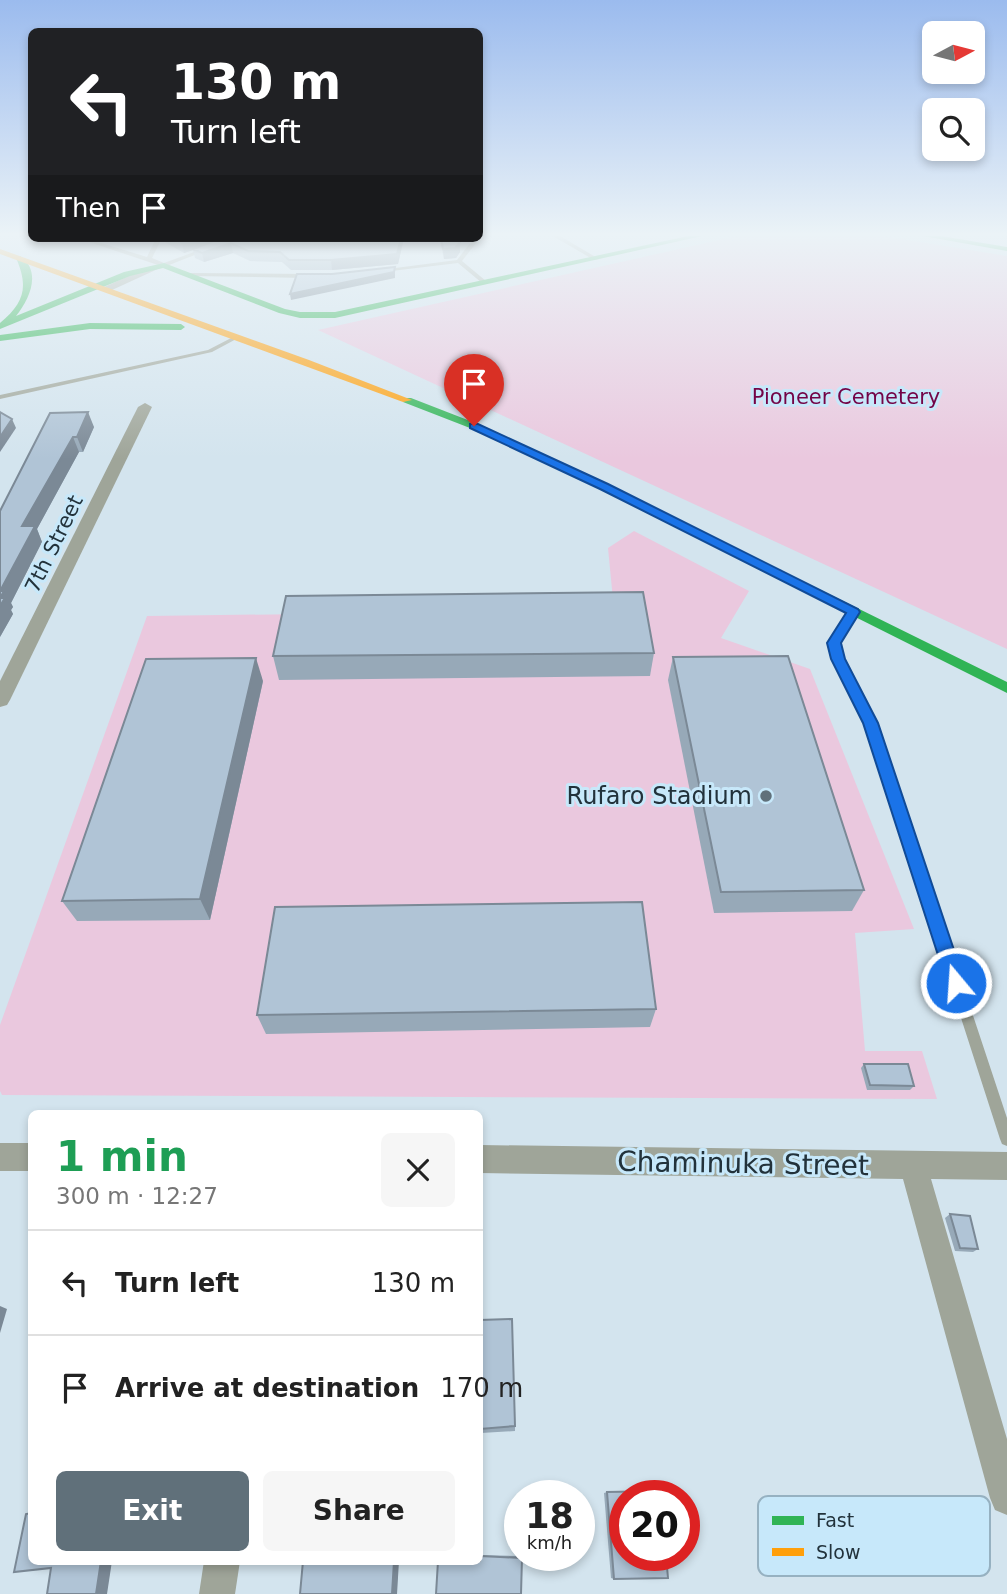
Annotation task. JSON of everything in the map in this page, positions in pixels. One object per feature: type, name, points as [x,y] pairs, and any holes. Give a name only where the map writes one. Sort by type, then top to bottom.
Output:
[{"type":"main road","points":[[1,331],[17,310]]},
{"type":"main road","points":[[1,331],[49,310]]},
{"type":"main road","points":[[164,310],[389,391],[474,426],[604,487],[1007,688]]},
{"type":"main road","points":[[278,310],[317,316],[363,310]]},
{"type":"main road","points":[[1,331],[123,324],[215,330]]},
{"type":"street","name":"7th Street","points":[[0,700],[145,407]]},
{"type":"street","points":[[0,1157],[28,1157]]},
{"type":"street","name":"Chaminuka Street","points":[[483,1159],[1007,1166]]},
{"type":"street","points":[[913,1166],[1007,1498]]},
{"type":"street","points":[[218,1594],[222,1565]]},
{"type":"lane","points":[[0,397],[210,351],[237,337]]},
{"type":"lane","points":[[853,612],[834,643],[838,659],[871,723],[1007,1139]]},
{"type":"green space","name":"Pioneer Cemetery","points":[[405,310],[1007,310],[1007,649],[318,330]]},
{"type":"green space","name":"Rufaro Stadium","points":[[634,531],[749,591],[721,638],[810,669],[914,929],[855,933],[865,1051],[922,1051],[937,1099],[2,1095],[0,1025],[147,616],[614,610],[608,548]]},
{"type":"building","points":[[0,412],[12,419],[0,437]]},
{"type":"building","points":[[88,412],[77,437],[73,437],[22,526],[35,526],[0,591],[0,511],[50,413]]},
{"type":"building","points":[[643,592],[654,653],[273,656],[286,596]]},
{"type":"building","points":[[788,656],[864,890],[721,892],[673,657]]},
{"type":"building","points":[[256,658],[200,899],[62,901],[146,659]]},
{"type":"building","points":[[642,902],[656,1009],[257,1015],[275,907]]},
{"type":"building","points":[[864,1064],[908,1064],[914,1086],[870,1085]]},
{"type":"building","points":[[950,1214],[970,1216],[978,1249],[960,1248]]},
{"type":"building","points":[[512,1319],[515,1426],[483,1429],[483,1320]]},
{"type":"building","points":[[26,1514],[28,1565],[100,1565],[96,1594],[47,1594],[51,1568],[14,1572]]},
{"type":"building","points":[[483,1556],[504,1557],[504,1571],[522,1571],[521,1594],[436,1594],[438,1565],[483,1565]]},
{"type":"building","points":[[303,1565],[394,1565],[392,1594],[300,1594]]},
{"type":"building","points":[[613,1571],[667,1571],[668,1578],[614,1579]]},
{"type":"traffic: fast","points":[[5,324],[16,310]]},
{"type":"traffic: fast","points":[[0,326],[38,310]]},
{"type":"traffic: fast","points":[[280,310],[300,315],[335,315],[356,310]]},
{"type":"traffic: fast","points":[[0,338],[90,326],[181,327]]},
{"type":"traffic: fast","points":[[407,400],[474,426],[604,487],[1007,688]]},
{"type":"traffic: slow","points":[[165,310],[407,400]]},
{"type":"place","name":"Rufaro Stadium","points":[[766,796]]},
{"type":"route","points":[[474,426],[604,487],[853,612],[834,643],[838,659],[871,723],[956,983]]}]
